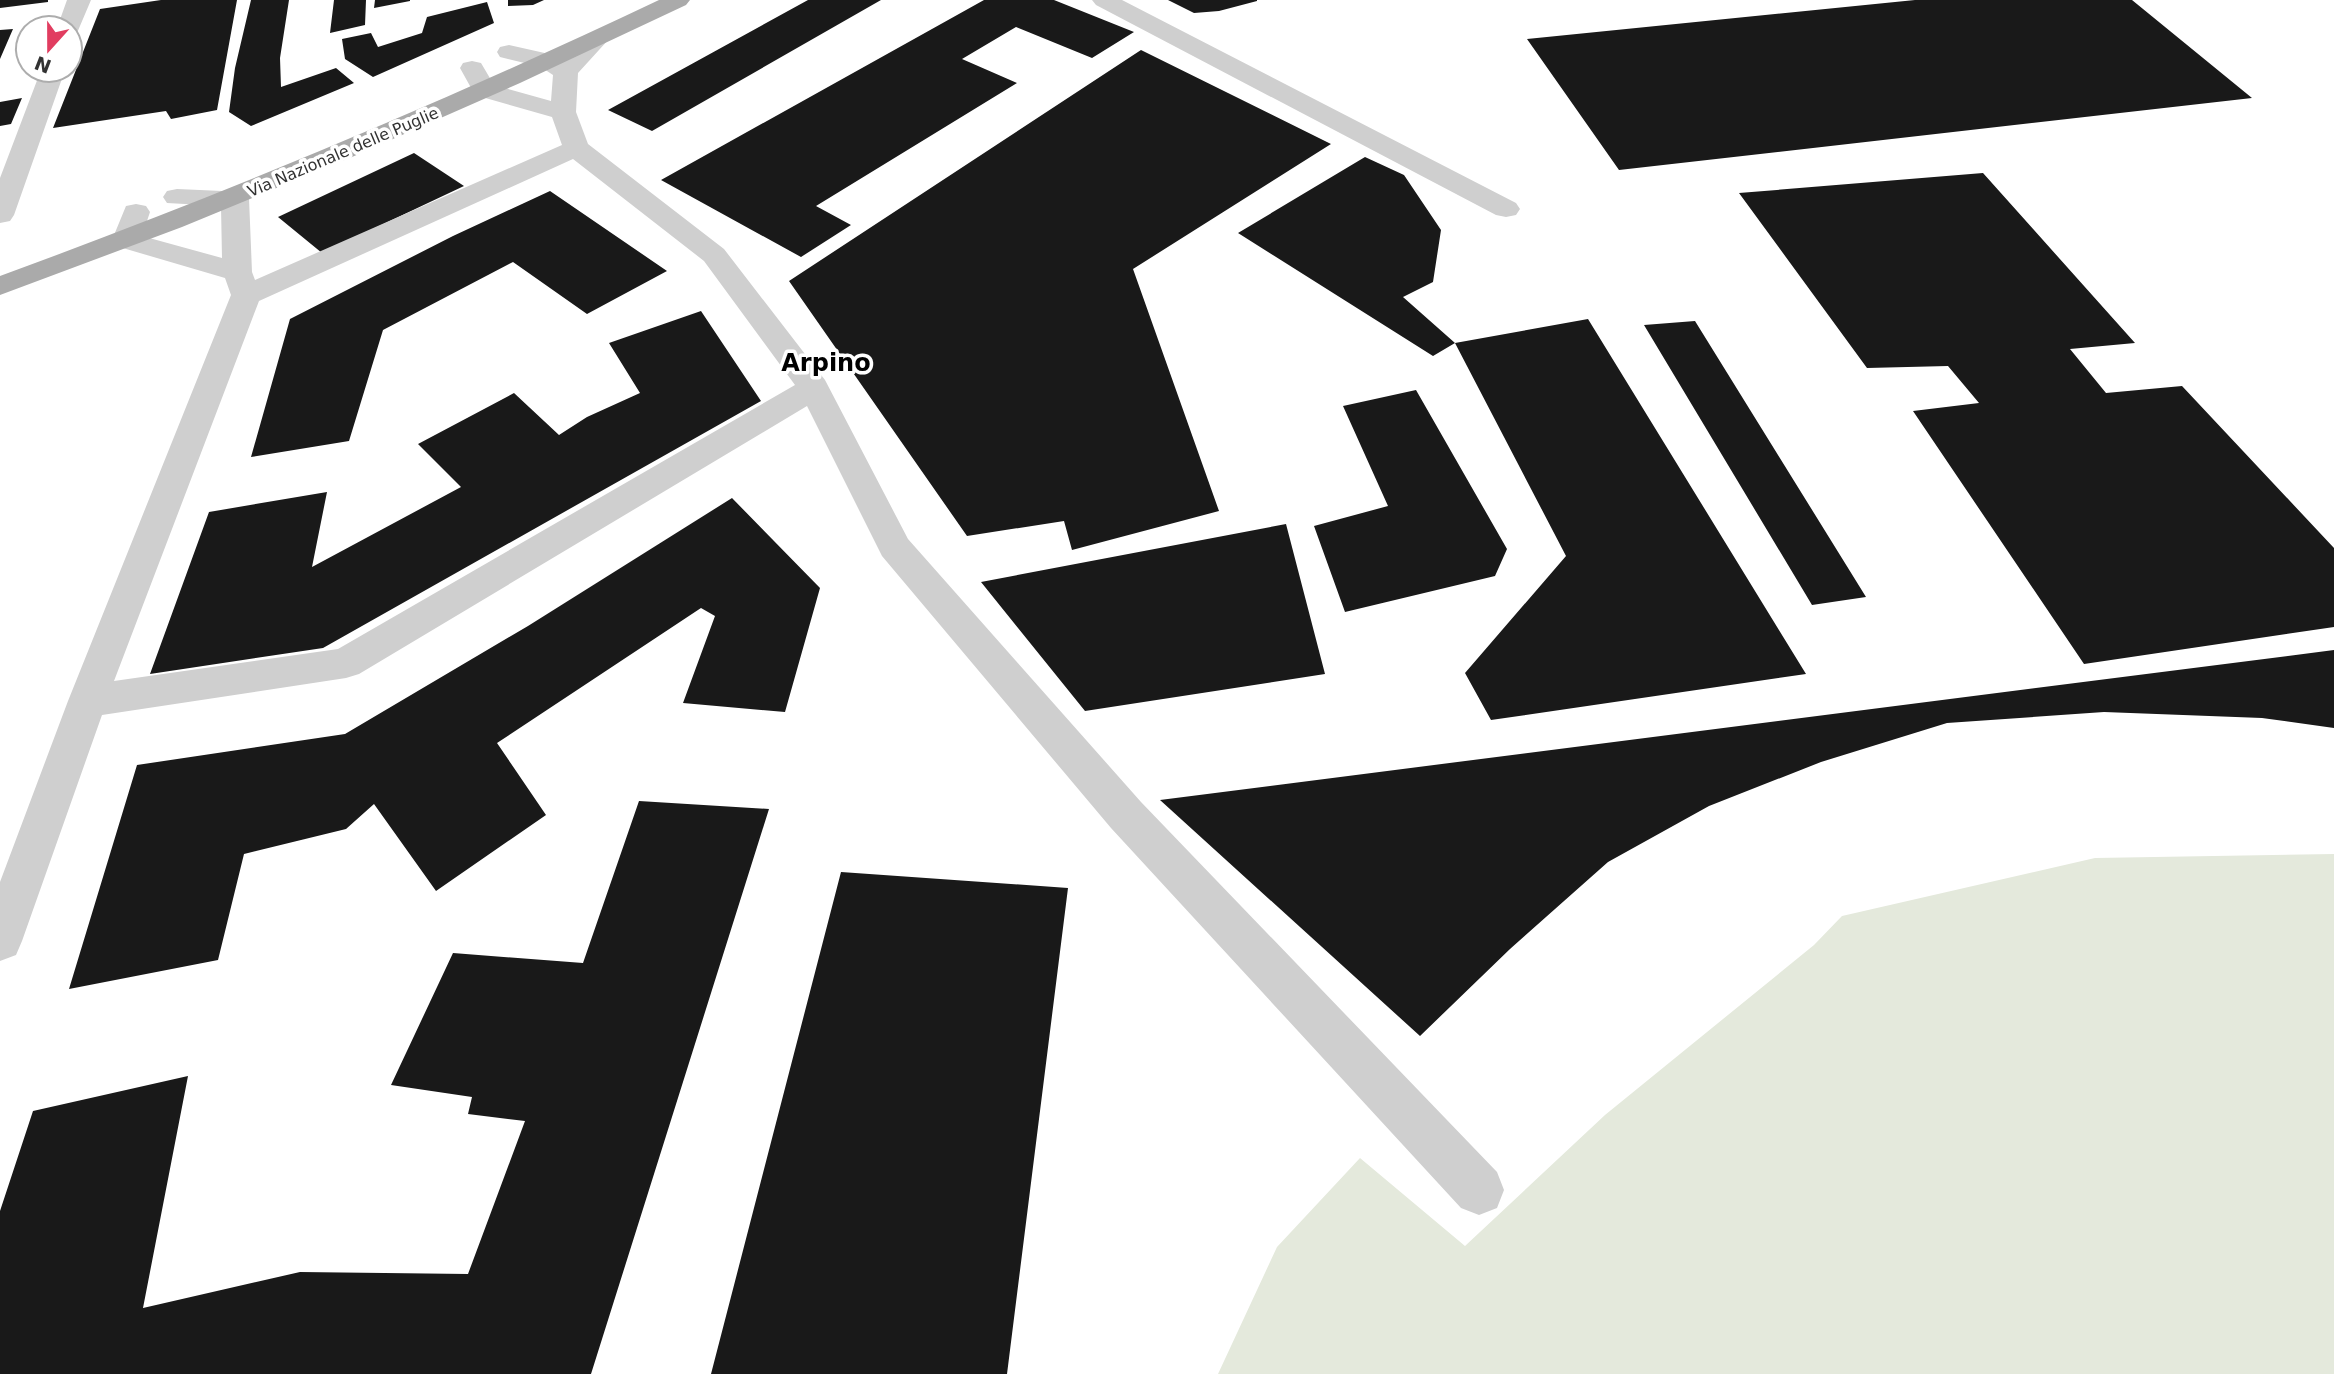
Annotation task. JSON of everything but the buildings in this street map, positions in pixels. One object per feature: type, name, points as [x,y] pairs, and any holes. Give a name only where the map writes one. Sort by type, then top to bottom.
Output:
[{"type":"main road","name":"Via Nazionale delle Puglie","points":[[0,286],[235,198],[478,79],[509,52],[626,0]]},
{"type":"main road","name":"Via Nazionale delle Puglie","points":[[0,262],[177,197],[337,131],[478,79],[557,66],[597,39],[678,0]]},
{"type":"street","points":[[1104,0],[1506,209]]},
{"type":"street","points":[[509,52],[557,66],[564,112],[576,148],[714,255],[814,388],[895,547],[1126,815],[1479,1190]]},
{"type":"street","points":[[478,79],[564,112]]},
{"type":"street","points":[[0,215],[48,84]]},
{"type":"street","points":[[136,212],[126,240],[241,283],[576,148]]},
{"type":"street","points":[[0,941],[241,283],[235,198],[177,197]]},
{"type":"street","points":[[87,701],[346,663],[814,388]]},
{"type":"shaded area","points":[[2334,854],[2334,1374],[1218,1374],[1277,1247],[1360,1158],[1465,1246],[1605,1115],[1814,945],[1842,916],[2095,858]]},
{"type":"district","name":"Arpino","points":[[826,363]]}]
